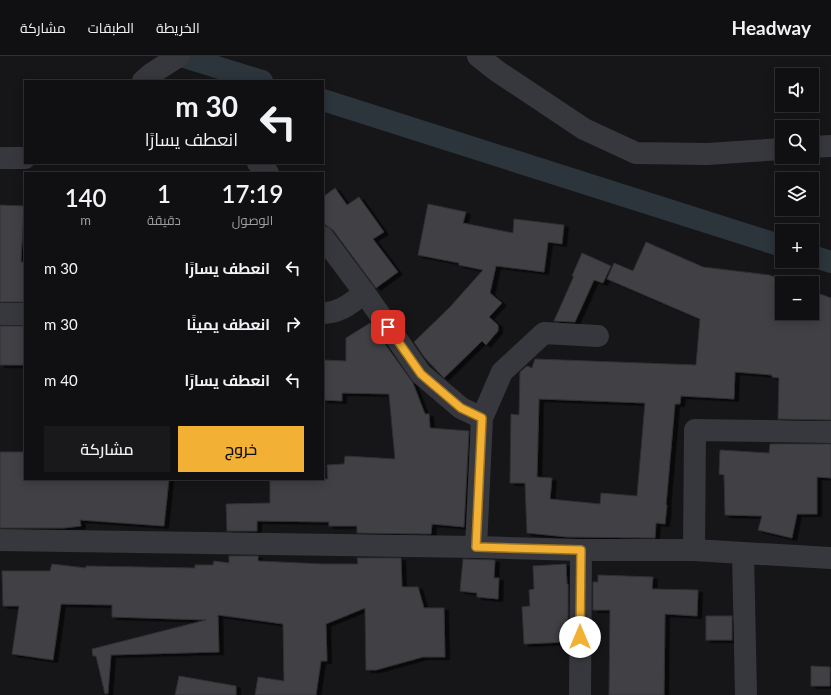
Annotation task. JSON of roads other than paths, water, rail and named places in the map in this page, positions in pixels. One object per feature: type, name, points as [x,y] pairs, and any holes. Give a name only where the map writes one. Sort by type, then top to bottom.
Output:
[{"type":"street","points":[[147,78],[179,56]]},
{"type":"street","points":[[478,56],[497,71],[584,129],[636,153],[707,154],[775,149]]},
{"type":"street","points":[[819,147],[831,146]]},
{"type":"street","points":[[0,158],[24,158]]},
{"type":"street","points":[[259,164],[267,172]]},
{"type":"street","points":[[324,238],[364,292],[421,374],[461,408],[482,418]]},
{"type":"street","points":[[324,313],[348,306],[364,292]]},
{"type":"street","points":[[0,314],[24,314]]},
{"type":"street","points":[[476,547],[482,418],[502,372],[544,333],[598,336]]},
{"type":"street","points":[[694,550],[695,430],[831,432]]},
{"type":"street","points":[[0,540],[581,550],[694,550],[831,558]]},
{"type":"street","points":[[580,695],[581,550]]},
{"type":"street","points":[[743,552],[746,695]]},
{"type":"waterway","points":[[181,56],[259,80]]},
{"type":"waterway","points":[[324,100],[775,244]]},
{"type":"waterway","points":[[819,258],[831,262]]}]
